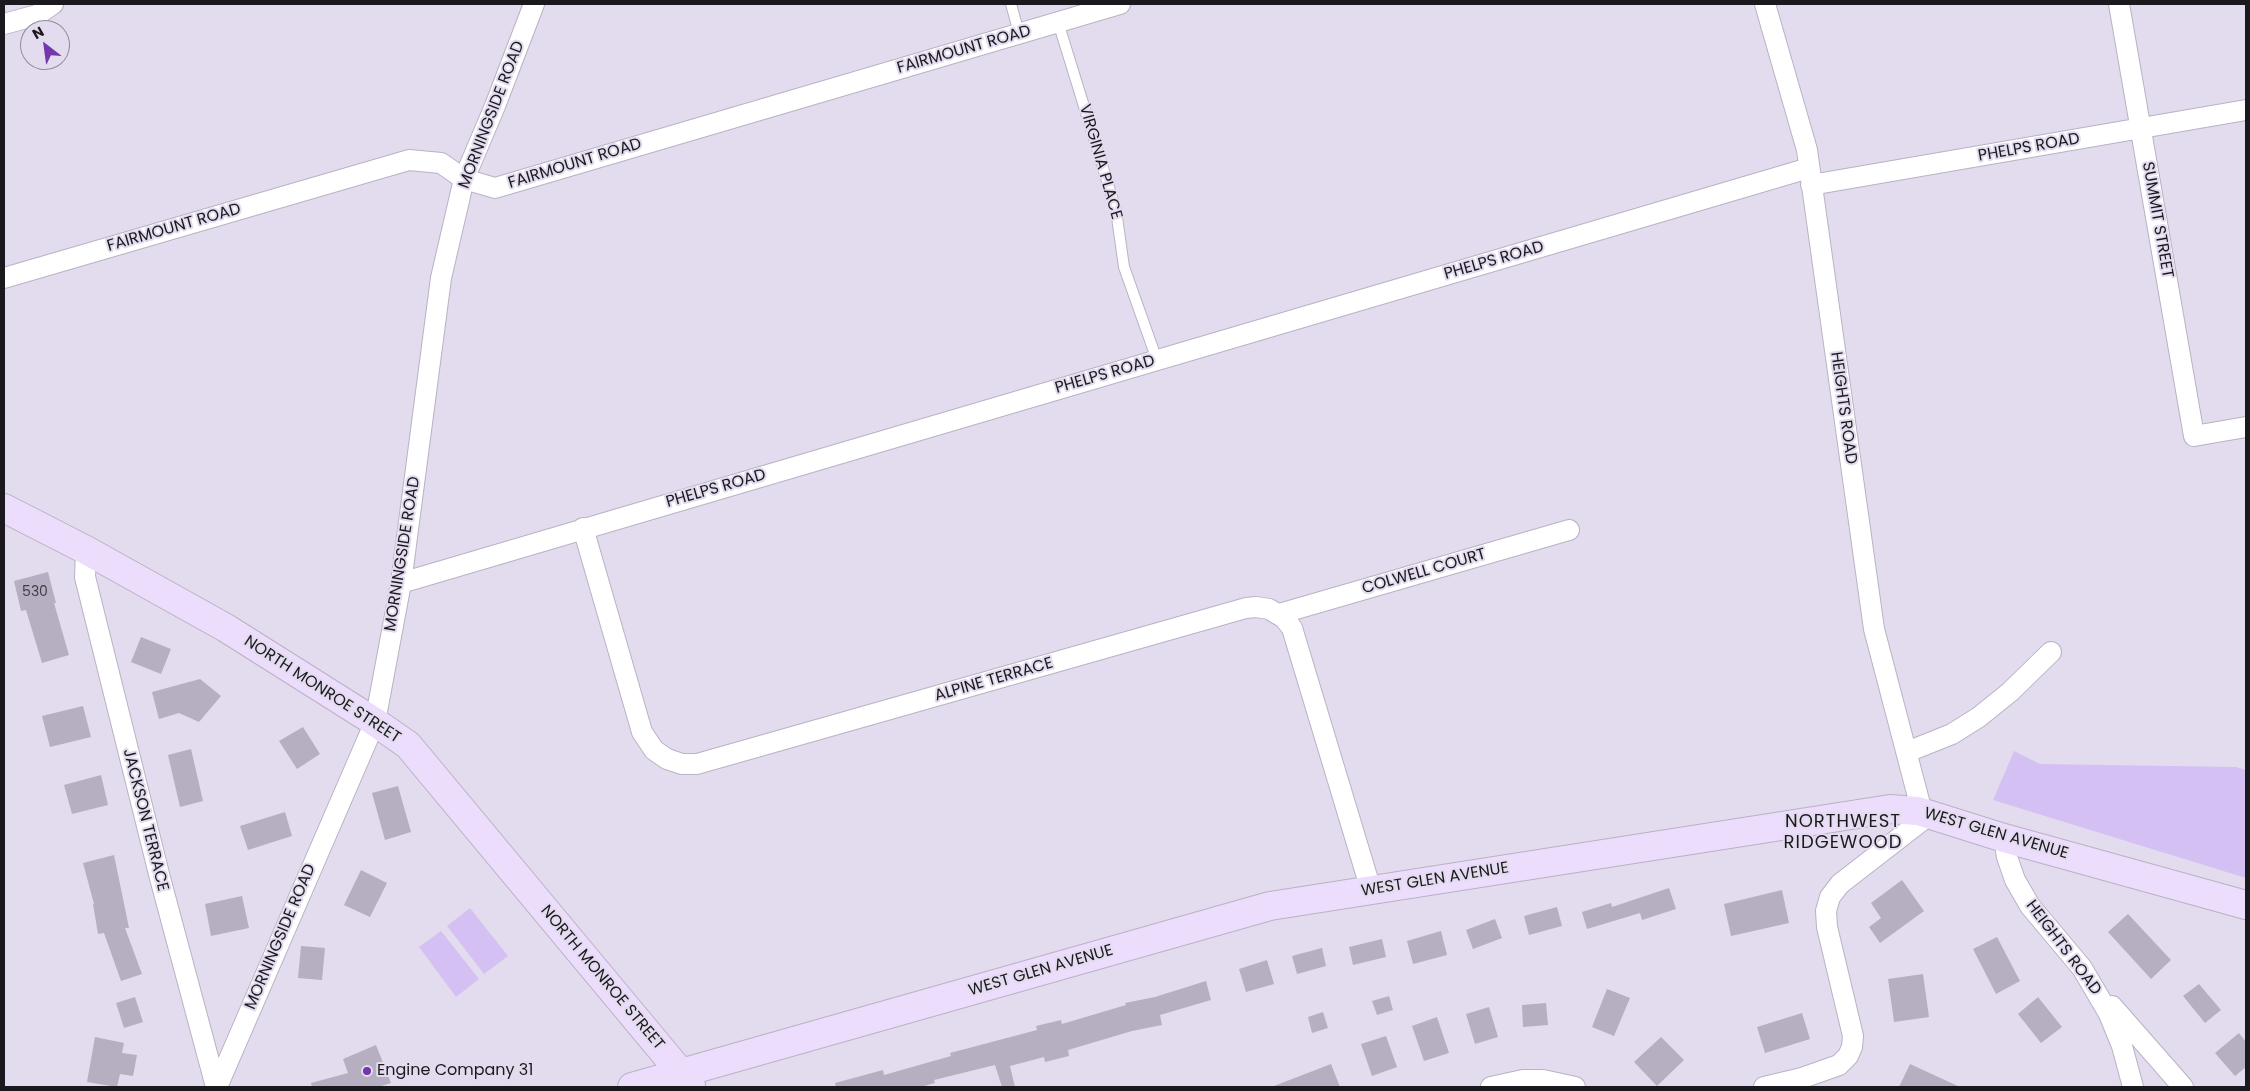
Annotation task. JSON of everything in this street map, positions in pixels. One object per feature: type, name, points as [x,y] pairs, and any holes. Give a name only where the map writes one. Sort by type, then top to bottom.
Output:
[{"type":"street","points":[[4,24],[38,15],[53,4]]},
{"type":"street","name":"MORNINGSIDE ROAD","points":[[216,1087],[375,722],[401,583],[441,278],[464,179],[495,106],[534,4]]},
{"type":"street","name":"FAIRMOUNT ROAD","points":[[4,278],[409,160],[441,164],[464,179],[495,188],[1120,4]]},
{"type":"street","name":"HEIGHTS ROAD","points":[[1765,4],[1806,150],[1874,629],[1907,752],[1926,813]]},
{"type":"street","name":"SUMMIT STREET","points":[[2120,4],[2194,436],[2246,427]]},
{"type":"street","name":"PHELPS ROAD","points":[[401,583],[1157,360],[1810,177],[2141,128],[2246,110]]},
{"type":"street","name":"NORTH MONROE STREET","points":[[4,508],[86,550],[226,628],[375,722],[408,745],[687,1080]]},
{"type":"street","name":"ALPINE TERRACE","points":[[583,528],[642,732],[654,750],[667,759],[682,764],[698,764],[1246,608],[1269,609],[1279,614]]},
{"type":"street","name":"COLWELL COURT","points":[[1279,614],[1569,530]]},
{"type":"street","name":"JACKSON TERRACE","points":[[86,550],[85,577],[87,586],[155,862],[216,1087]]},
{"type":"street","points":[[1279,614],[1292,628],[1371,890]]},
{"type":"street","points":[[1907,752],[1952,734],[1979,717],[2010,692],[2051,652]]},
{"type":"street","name":"WEST GLEN AVENUE","points":[[632,1087],[687,1080],[1270,906],[1890,809],[1926,813],[2004,838],[2246,905]]},
{"type":"street","points":[[1764,1087],[1802,1078],[1839,1065],[1848,1056],[1852,1047],[1853,1036],[1827,927],[1826,911],[1830,897],[1840,884],[1926,813]]},
{"type":"street","name":"HEIGHTS ROAD","points":[[2004,838],[2007,857],[2015,880],[2030,906],[2093,984],[2110,1014],[2122,1046],[2133,1087]]},
{"type":"street","points":[[2093,984],[2183,1087]]},
{"type":"street","points":[[1491,1087],[1523,1080],[1543,1080],[1575,1087]]},
{"type":"lane","points":[[1010,4],[1019,33]]},
{"type":"lane","name":"VIRGINIA PLACE","points":[[1058,22],[1116,210],[1124,267],[1157,360]]},
{"type":"shaded area","points":[[2014,751],[2040,764],[2236,767],[2246,770],[2246,878],[1993,800]]},
{"type":"shaded area","points":[[470,908],[508,956],[484,974],[447,926]]},
{"type":"shaded area","points":[[441,931],[479,979],[456,997],[419,947]]},
{"type":"building","points":[[48,572],[56,603],[54,603],[69,655],[42,663],[26,610],[21,611],[14,581]]},
{"type":"building","points":[[141,637],[171,649],[161,674],[131,662]]},
{"type":"building","points":[[200,679],[221,696],[199,722],[179,713],[159,719],[152,692]]},
{"type":"building","points":[[83,706],[91,737],[50,747],[42,716]]},
{"type":"building","points":[[303,727],[320,754],[297,769],[279,741]]},
{"type":"building","points":[[191,749],[203,801],[180,807],[168,755]]},
{"type":"building","points":[[101,775],[108,805],[72,814],[64,785]]},
{"type":"building","points":[[398,786],[411,832],[385,840],[372,793]]},
{"type":"building","points":[[285,812],[292,836],[248,850],[240,826]]},
{"type":"building","points":[[114,855],[129,928],[125,928],[142,974],[121,981],[104,933],[98,934],[94,904],[83,863]]},
{"type":"building","points":[[361,870],[387,883],[370,917],[344,905]]},
{"type":"building","points":[[1902,880],[1924,911],[1880,943],[1869,927],[1881,918],[1871,903]]},
{"type":"building","points":[[1669,888],[1676,909],[1642,920],[1640,913],[1587,929],[1582,912],[1611,903],[1612,907]]},
{"type":"building","points":[[1782,890],[1789,923],[1731,936],[1724,904]]},
{"type":"building","points":[[242,896],[249,928],[211,936],[205,904]]},
{"type":"building","points":[[1557,907],[1562,926],[1529,935],[1524,916]]},
{"type":"building","points":[[2128,914],[2171,960],[2151,979],[2108,932]]},
{"type":"building","points":[[1495,919],[1502,938],[1473,949],[1466,930]]},
{"type":"building","points":[[1441,931],[1447,955],[1413,964],[1407,941]]},
{"type":"building","points":[[1997,937],[2020,981],[1996,994],[1973,949]]},
{"type":"building","points":[[1382,939],[1386,957],[1353,965],[1349,947]]},
{"type":"building","points":[[301,946],[325,948],[322,980],[298,978]]},
{"type":"building","points":[[1322,948],[1326,966],[1297,974],[1292,956]]},
{"type":"building","points":[[1267,960],[1274,984],[1246,992],[1239,969]]},
{"type":"building","points":[[1923,974],[1929,1017],[1894,1022],[1888,979]]},
{"type":"building","points":[[1206,981],[1211,1000],[1160,1015],[1162,1025],[1132,1031],[1068,1050],[1069,1056],[1045,1062],[1044,1057],[1010,1066],[1015,1087],[1002,1087],[995,1065],[934,1080],[935,1083],[920,1087],[836,1087],[835,1083],[883,1070],[884,1075],[951,1056],[950,1053],[1037,1030],[1036,1026],[1061,1020],[1062,1024],[1126,1005],[1125,1003],[1155,997]]},
{"type":"building","points":[[2199,984],[2221,1010],[2205,1023],[2183,996]]},
{"type":"building","points":[[1607,989],[1630,998],[1614,1036],[1592,1027]]},
{"type":"building","points":[[1389,996],[1393,1010],[1377,1015],[1372,1001]]},
{"type":"building","points":[[135,997],[143,1022],[124,1028],[116,1003]]},
{"type":"building","points":[[2038,997],[2062,1027],[2041,1043],[2018,1014]]},
{"type":"building","points":[[1546,1003],[1548,1025],[1523,1027],[1522,1005]]},
{"type":"building","points":[[1489,1007],[1498,1037],[1475,1044],[1466,1014]]},
{"type":"building","points":[[1323,1012],[1328,1028],[1312,1033],[1308,1017]]},
{"type":"building","points":[[1802,1013],[1810,1039],[1765,1053],[1757,1027]]},
{"type":"building","points":[[1437,1017],[1449,1053],[1424,1061],[1412,1026]]},
{"type":"building","points":[[2239,1033],[2246,1042],[2246,1067],[2235,1076],[2215,1053]]},
{"type":"building","points":[[1386,1036],[1397,1067],[1372,1076],[1361,1044]]},
{"type":"building","points":[[95,1037],[124,1043],[122,1053],[137,1055],[133,1076],[120,1074],[117,1087],[87,1082]]},
{"type":"building","points":[[1661,1037],[1684,1060],[1657,1086],[1634,1062]]},
{"type":"building","name":"Engine Company 31","points":[[376,1045],[391,1083],[378,1087],[312,1087],[311,1083],[348,1073],[343,1059]]},
{"type":"building","points":[[1331,1064],[1340,1087],[1274,1087],[1274,1086]]},
{"type":"building","points":[[1910,1064],[1960,1087],[1899,1087]]},
{"type":"place","name":"Engine Company 31","points":[[367,1071]]},
{"type":"district","name":"NORTHWEST RIDGEWOOD","points":[[1843,832]]}]
